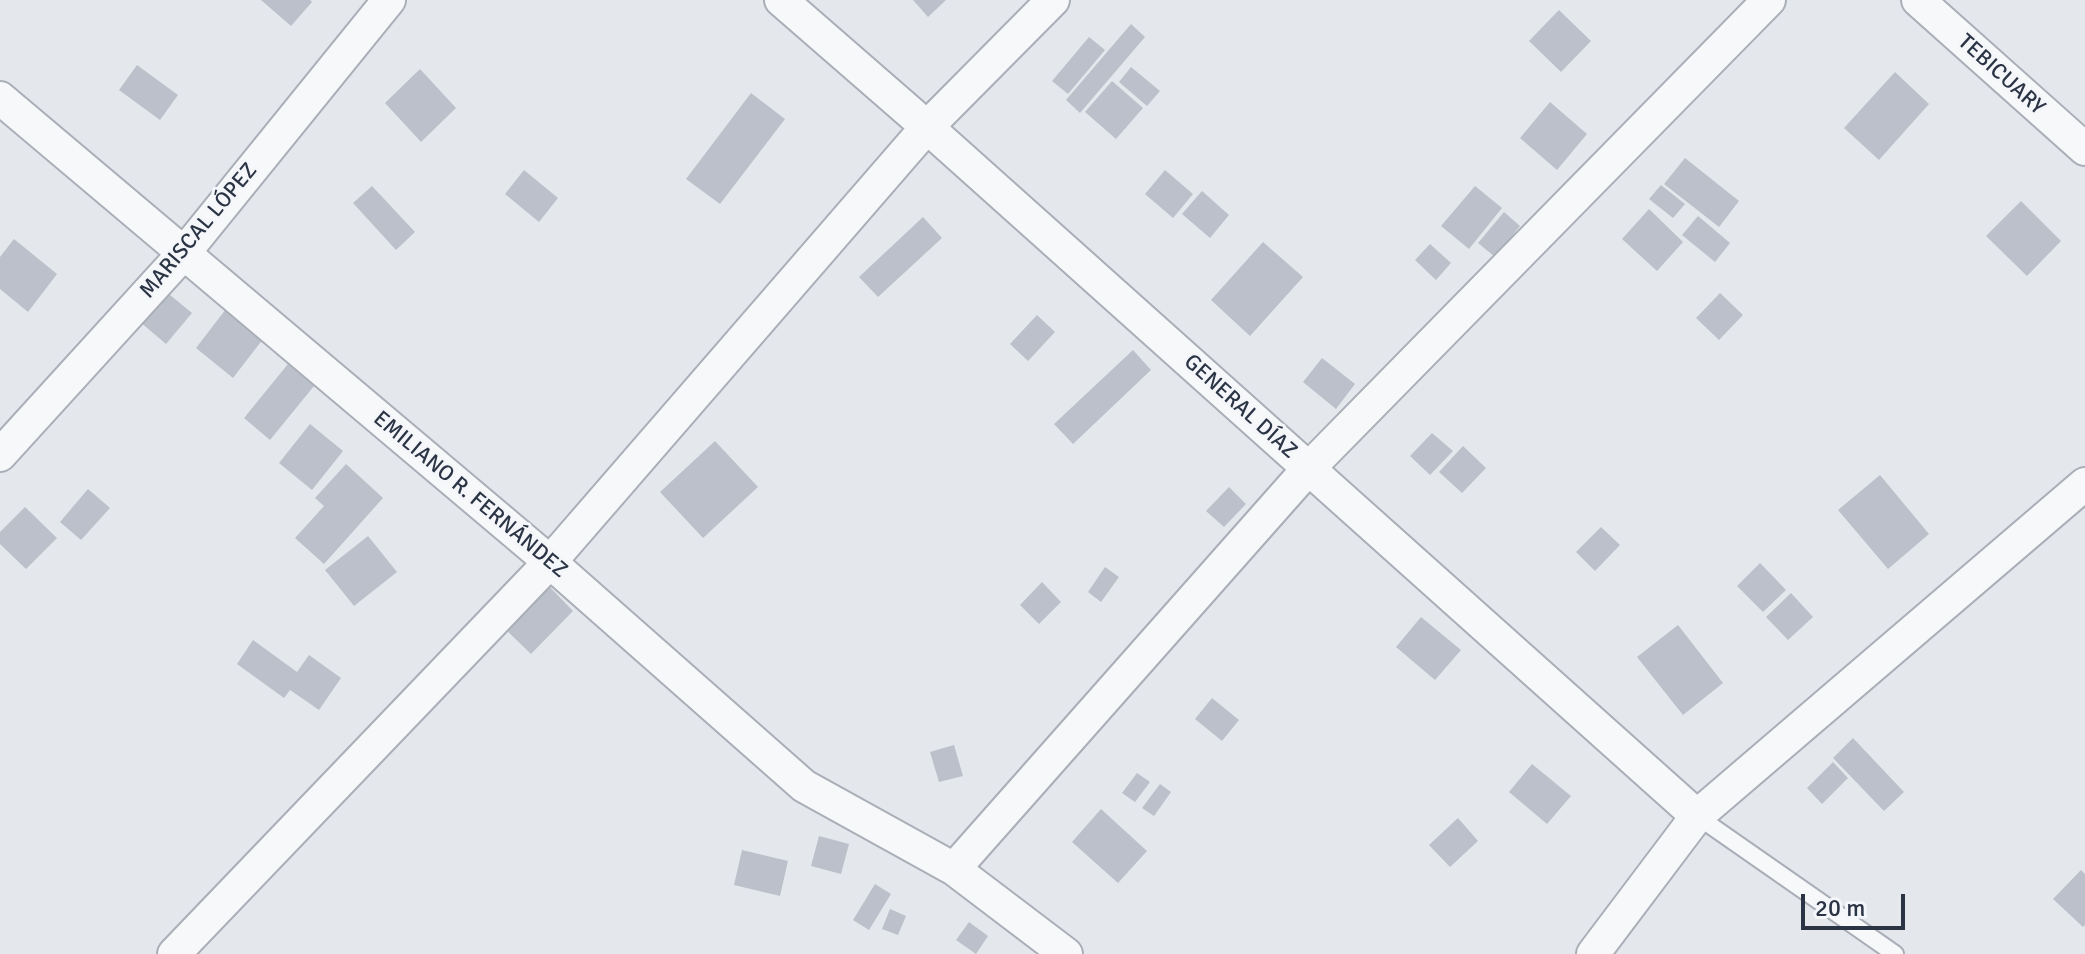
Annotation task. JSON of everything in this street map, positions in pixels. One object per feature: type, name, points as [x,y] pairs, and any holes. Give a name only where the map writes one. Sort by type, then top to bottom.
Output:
[{"type":"street","name":"MARISCAL LÓPEZ","points":[[0,455],[184,253],[389,0]]},
{"type":"street","name":"GENERAL DÍAZ","points":[[781,0],[1697,816]]},
{"type":"street","points":[[174,954],[550,562],[927,127],[1053,0]]},
{"type":"street","points":[[954,869],[1308,469],[1769,0]]},
{"type":"street","name":"TEBICUARY","points":[[1918,0],[2085,149]]},
{"type":"street","name":"EMILIANO R. FERNÁNDEZ","points":[[0,98],[550,562],[804,786],[954,869],[1066,954]]},
{"type":"street","points":[[1593,954],[1697,816],[2085,484]]},
{"type":"lane","points":[[1697,816],[1895,954]]},
{"type":"building","points":[[261,0],[310,0],[312,2],[291,26]]},
{"type":"building","points":[[913,0],[946,0],[928,17]]},
{"type":"building","points":[[1559,10],[1591,41],[1561,72],[1529,41]]},
{"type":"building","points":[[1131,24],[1145,37],[1080,113],[1066,100]]},
{"type":"building","points":[[1089,37],[1105,50],[1068,94],[1052,81]]},
{"type":"building","points":[[137,65],[178,95],[160,120],[119,90]]},
{"type":"building","points":[[1131,67],[1160,91],[1147,106],[1119,82]]},
{"type":"building","points":[[420,69],[456,108],[421,142],[385,103]]},
{"type":"building","points":[[1895,72],[1929,104],[1879,160],[1844,128]]},
{"type":"building","points":[[1112,81],[1143,108],[1116,139],[1085,112]]},
{"type":"building","points":[[751,93],[785,119],[720,204],[686,179]]},
{"type":"building","points":[[1550,102],[1587,134],[1557,170],[1520,138]]},
{"type":"building","points":[[1685,158],[1739,201],[1719,227],[1664,184]]},
{"type":"building","points":[[524,170],[558,198],[539,222],[505,194]]},
{"type":"building","points":[[1165,170],[1193,194],[1173,218],[1145,194]]},
{"type":"building","points":[[1661,185],[1685,204],[1673,218],[1649,199]]},
{"type":"building","points":[[372,186],[415,232],[396,250],[353,203]]},
{"type":"building","points":[[1475,186],[1502,208],[1469,249],[1441,226]]},
{"type":"building","points":[[1202,191],[1229,215],[1210,238],[1182,214]]},
{"type":"building","points":[[2021,201],[2061,241],[2027,276],[1986,236]]},
{"type":"building","points":[[1649,209],[1683,242],[1657,271],[1622,239]]},
{"type":"building","points":[[1504,212],[1520,226],[1495,257],[1478,243]]},
{"type":"building","points":[[1698,216],[1730,243],[1715,262],[1682,235]]},
{"type":"building","points":[[923,217],[942,238],[878,297],[859,277]]},
{"type":"building","points":[[14,239],[57,274],[28,312],[0,289],[0,257]]},
{"type":"building","points":[[1263,242],[1303,277],[1250,336],[1211,300]]},
{"type":"building","points":[[1430,244],[1451,263],[1436,280],[1415,260]]},
{"type":"building","points":[[164,290],[192,313],[166,344],[139,321]]},
{"type":"building","points":[[1720,293],[1743,315],[1719,340],[1696,318]]},
{"type":"building","points":[[226,309],[263,339],[233,378],[196,348]]},
{"type":"building","points":[[1037,315],[1055,332],[1028,361],[1010,344]]},
{"type":"building","points":[[1133,350],[1151,370],[1073,444],[1054,424]]},
{"type":"building","points":[[1322,358],[1355,384],[1336,409],[1303,382]]},
{"type":"building","points":[[288,364],[314,386],[270,440],[244,418]]},
{"type":"building","points":[[310,424],[343,451],[312,490],[279,463]]},
{"type":"building","points":[[1432,433],[1453,451],[1430,475],[1410,456]]},
{"type":"building","points":[[715,441],[758,487],[703,538],[660,492]]},
{"type":"building","points":[[1463,446],[1486,468],[1462,493],[1439,472]]},
{"type":"building","points":[[346,464],[383,498],[324,564],[295,538],[324,506],[315,498]]},
{"type":"building","points":[[1880,475],[1929,534],[1888,569],[1838,510]]},
{"type":"building","points":[[1229,487],[1246,504],[1224,527],[1206,511]]},
{"type":"building","points":[[88,489],[110,508],[81,540],[60,522]]},
{"type":"building","points":[[25,507],[57,538],[26,569],[0,544],[0,532]]},
{"type":"building","points":[[1601,527],[1620,545],[1595,571],[1576,552]]},
{"type":"building","points":[[368,536],[397,572],[354,606],[325,570]]},
{"type":"building","points":[[1760,563],[1786,590],[1763,612],[1737,586]]},
{"type":"building","points":[[1105,567],[1119,577],[1101,602],[1088,592]]},
{"type":"building","points":[[544,581],[573,611],[531,654],[501,625]]},
{"type":"building","points":[[1042,582],[1061,602],[1039,624],[1020,605]]},
{"type":"building","points":[[1791,593],[1813,617],[1788,640],[1766,617]]},
{"type":"building","points":[[1421,617],[1461,650],[1435,680],[1396,647]]},
{"type":"building","points":[[1678,625],[1723,683],[1683,715],[1637,657]]},
{"type":"building","points":[[253,640],[297,672],[309,655],[341,678],[319,710],[290,690],[284,698],[237,664]]},
{"type":"building","points":[[1212,698],[1239,720],[1222,741],[1195,719]]},
{"type":"building","points":[[1853,738],[1904,792],[1884,811],[1833,758]]},
{"type":"building","points":[[954,745],[963,776],[939,782],[930,752]]},
{"type":"building","points":[[1833,762],[1848,778],[1822,804],[1807,788]]},
{"type":"building","points":[[1532,764],[1571,796],[1547,824],[1509,792]]},
{"type":"building","points":[[1137,773],[1150,782],[1135,802],[1122,793]]},
{"type":"building","points":[[1160,784],[1171,792],[1154,816],[1142,808]]},
{"type":"building","points":[[1101,809],[1147,851],[1118,883],[1072,842]]},
{"type":"building","points":[[1458,818],[1478,841],[1450,867],[1429,845]]},
{"type":"building","points":[[819,836],[849,844],[841,874],[811,866]]},
{"type":"building","points":[[742,850],[788,861],[780,896],[734,885]]},
{"type":"building","points":[[2081,870],[2085,874],[2083,927],[2053,899]]},
{"type":"building","points":[[875,884],[891,894],[869,930],[853,920]]},
{"type":"building","points":[[890,909],[906,916],[898,935],[882,929]]},
{"type":"building","points":[[969,922],[988,936],[976,954],[956,940]]}]
